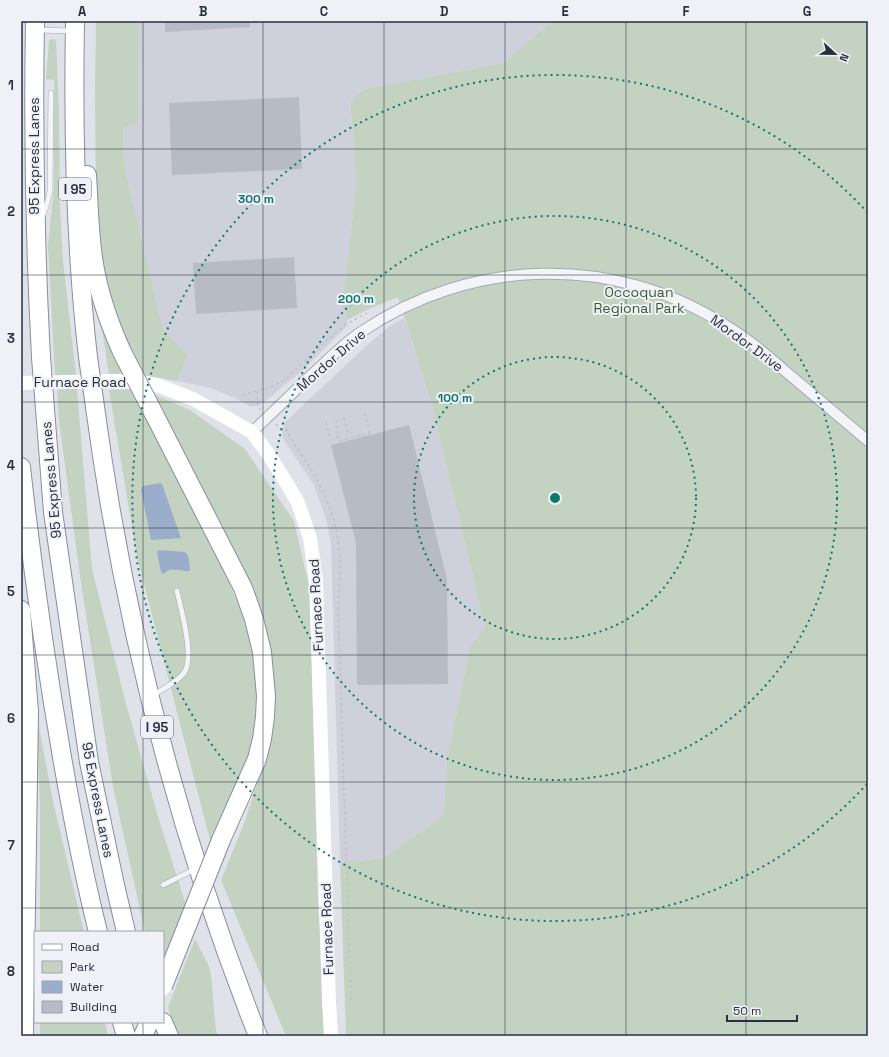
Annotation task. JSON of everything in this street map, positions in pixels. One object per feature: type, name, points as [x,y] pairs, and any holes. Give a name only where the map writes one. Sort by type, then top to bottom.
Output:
[{"type":"highway","name":"95 Express Lanes","points":[[35,25],[35,236],[41,357],[53,512],[88,754],[126,931]]},
{"type":"highway","name":"I 95","points":[[75,26],[74,143],[77,230],[88,357],[104,476],[119,558],[149,698],[182,818],[198,868],[228,956],[258,1036]]},
{"type":"highway","points":[[75,51],[86,138],[90,232],[94,264],[105,310],[122,352],[243,588],[254,619],[262,652],[266,696],[265,718],[258,759],[221,840],[164,983]]},
{"type":"highway","points":[[21,467],[37,597],[54,715],[79,847],[98,931]]},
{"type":"highway","points":[[21,610],[29,712],[24,1036]]},
{"type":"highway","points":[[122,1023],[126,1036]]},
{"type":"highway","points":[[143,1036],[150,1023]]},
{"type":"highway","points":[[150,1023],[155,1036]]},
{"type":"highway","points":[[163,1023],[169,1036]]},
{"type":"main road","name":"Furnace Road","points":[[21,382],[117,381],[157,385],[193,399],[252,432],[290,487],[304,520],[313,554],[318,613],[328,994],[331,1036]]},
{"type":"street","name":"Mordor Drive","points":[[252,432],[333,354],[360,333],[386,316],[430,295],[454,287],[482,280],[513,275],[541,274],[600,277],[628,283],[656,291],[704,312],[740,335],[761,351],[868,441]]},
{"type":"lane","points":[[35,25],[75,26]]},
{"type":"lane","points":[[35,236],[49,198],[51,93]]},
{"type":"lane","points":[[149,698],[182,676],[188,665],[187,641],[177,591]]},
{"type":"lane","points":[[163,884],[198,868]]},
{"type":"path","points":[[242,395],[274,386],[290,376],[346,324],[367,314]]},
{"type":"path","points":[[257,391],[258,408]]},
{"type":"path","points":[[336,420],[338,441],[370,434],[365,413]]},
{"type":"path","points":[[344,418],[348,433]]},
{"type":"path","points":[[326,422],[330,437]]},
{"type":"path","points":[[283,431],[287,430],[289,436],[320,485],[332,515],[339,547],[338,614],[351,1003]]},
{"type":"path","points":[[447,595],[457,595]]},
{"type":"shaded area","points":[[139,21],[552,21],[503,63],[364,89],[350,102],[356,185],[343,300],[348,325],[302,371],[263,403],[251,407],[237,399],[211,388],[177,381],[188,355],[163,329],[125,169],[123,129],[138,123]]},
{"type":"shaded area","points":[[404,318],[434,413],[485,628],[470,646],[447,760],[443,814],[437,821],[382,858],[340,863],[331,544],[327,522],[314,485],[282,437],[285,422],[366,346],[390,326]]},
{"type":"green space","points":[[96,21],[139,21],[138,123],[123,129],[125,169],[163,329],[188,355],[177,381],[143,375],[115,319],[102,260],[96,204]]},
{"type":"green space","name":"Occoquan Regional Park","points":[[552,21],[868,21],[868,1036],[346,1036],[340,863],[382,858],[437,821],[443,814],[447,760],[470,646],[485,628],[434,413],[398,297],[347,320],[343,300],[356,185],[350,102],[364,89],[503,63]]},
{"type":"green space","points":[[49,40],[56,40],[59,113],[60,208],[63,261],[76,375],[55,376],[48,245],[54,187],[54,80],[46,79]]},
{"type":"green space","points":[[101,321],[124,373],[109,375]]},
{"type":"green space","points":[[57,387],[77,389],[92,569],[125,700],[159,820],[186,905],[164,971],[164,931],[145,931],[113,787],[80,576],[59,421]]},
{"type":"green space","points":[[131,389],[173,467],[225,574],[243,615],[252,651],[258,690],[254,742],[212,848],[137,557],[109,390]]},
{"type":"green space","points":[[155,395],[190,410],[245,449],[294,521],[310,591],[318,906],[329,1036],[286,1036],[221,880],[245,821],[269,745],[275,700],[273,662],[259,605]]},
{"type":"green space","points":[[36,711],[53,801],[84,931],[40,931],[40,804]]},
{"type":"green space","points":[[195,939],[208,964],[211,975],[216,1031],[219,1036],[177,1036],[168,1007]]},
{"type":"green space","points":[[40,1023],[105,1023],[108,1036],[40,1036]]},
{"type":"water","points":[[160,483],[162,484],[181,538],[151,540],[141,490],[143,486]]},
{"type":"water","points":[[159,550],[185,552],[189,558],[190,571],[169,570],[163,574],[161,572],[157,552]]},
{"type":"building","points":[[165,21],[249,21],[250,27],[165,32]]},
{"type":"building","points":[[299,97],[302,169],[172,175],[169,103]]},
{"type":"building","points":[[294,257],[297,308],[196,314],[193,263]]},
{"type":"building","points":[[409,425],[447,579],[448,684],[357,685],[356,543],[331,445]]}]
